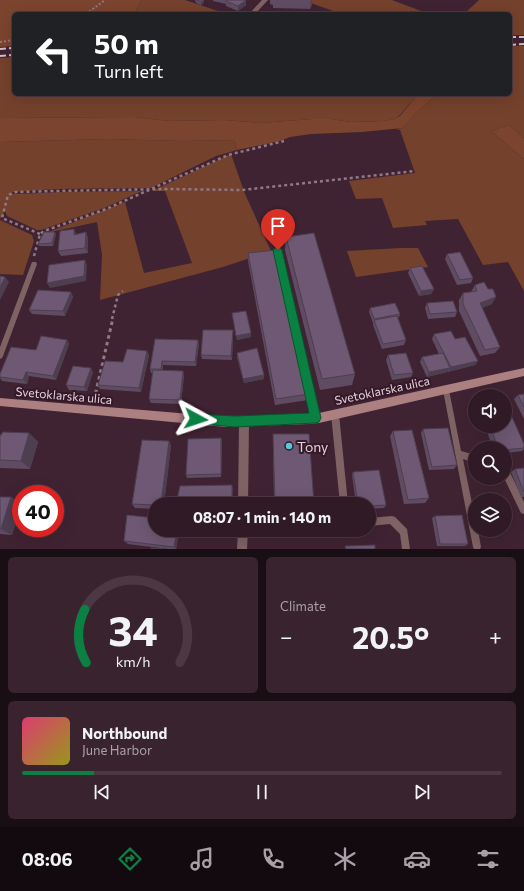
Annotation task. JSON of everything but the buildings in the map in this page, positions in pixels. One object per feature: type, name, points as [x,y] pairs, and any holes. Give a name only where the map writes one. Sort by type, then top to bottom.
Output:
[{"type":"street","points":[[254,12],[265,0]]},
{"type":"street","name":"Svetoklarska ulica","points":[[0,402],[226,422],[316,418],[524,372]]},
{"type":"street","points":[[243,497],[244,422]]},
{"type":"street","points":[[242,537],[242,549]]},
{"type":"lane","points":[[278,250],[316,418]]},
{"type":"lane","points":[[0,356],[34,264]]},
{"type":"lane","points":[[446,390],[477,547]]},
{"type":"lane","points":[[335,414],[343,497]]},
{"type":"lane","points":[[458,454],[468,457]]},
{"type":"lane","points":[[512,485],[524,510]]},
{"type":"lane","points":[[376,521],[392,520],[404,532],[406,549]]},
{"type":"path","points":[[89,12],[105,0]]},
{"type":"path","points":[[0,42],[12,40]]},
{"type":"path","points":[[34,264],[32,261],[40,234],[44,231],[106,209],[152,190],[228,154],[284,141]]},
{"type":"path","points":[[40,234],[2,218],[8,195],[16,192],[53,191],[242,190],[415,172]]},
{"type":"path","points":[[92,410],[118,295],[123,291]]},
{"type":"shaded area","points":[[0,0],[142,0],[136,12],[12,12],[12,46],[0,47]]},
{"type":"shaded area","points":[[142,0],[185,0],[221,12],[136,12]]},
{"type":"shaded area","points":[[302,0],[392,0],[424,12],[336,12]]},
{"type":"shaded area","points":[[479,0],[524,0],[524,35],[512,35],[512,12],[466,12]]},
{"type":"shaded area","points":[[512,46],[524,46],[524,138],[509,125],[491,131],[524,159],[524,291],[508,262],[483,265],[458,219],[425,221],[427,225],[393,228],[382,198],[356,199],[349,181],[415,173],[400,130],[396,129],[403,128],[416,113],[435,96],[512,96]]},
{"type":"shaded area","points":[[12,57],[12,96],[416,96],[395,119],[384,121],[351,122],[331,119],[312,119],[261,123],[224,120],[169,121],[134,117],[0,118],[0,58]]},
{"type":"shaded area","points":[[416,96],[435,96],[416,113],[403,128],[362,132],[311,134],[290,137],[280,141],[237,150],[233,140],[182,141],[108,139],[0,142],[0,118],[134,117],[169,121],[224,120],[261,123],[312,119],[331,119],[351,122],[384,121],[395,119],[401,115]]},
{"type":"shaded area","points":[[509,125],[524,138],[524,159],[491,131]]},
{"type":"shaded area","points":[[108,139],[182,141],[233,140],[237,150],[216,156],[151,188],[58,189],[12,192],[13,194],[142,191],[104,208],[41,230],[37,230],[7,216],[5,211],[0,219],[0,142]]},
{"type":"shaded area","points":[[231,154],[245,194],[271,251],[223,267],[100,300],[102,255],[97,222],[46,233],[125,202],[144,273],[192,263],[165,191],[152,191]]},
{"type":"shaded area","points":[[0,220],[32,235],[34,241],[23,275],[0,274]]},
{"type":"shaded area","points":[[418,248],[428,267],[356,277],[347,251]]},
{"type":"railway","points":[[512,37],[524,37]]},
{"type":"railway","points":[[512,45],[524,44]]},
{"type":"railway","points":[[0,49],[12,48]]},
{"type":"railway","points":[[0,56],[12,55]]},
{"type":"place","name":"Tony","points":[[289,446]]},
{"type":"route","points":[[196,419],[235,422],[316,418],[278,250]]}]
